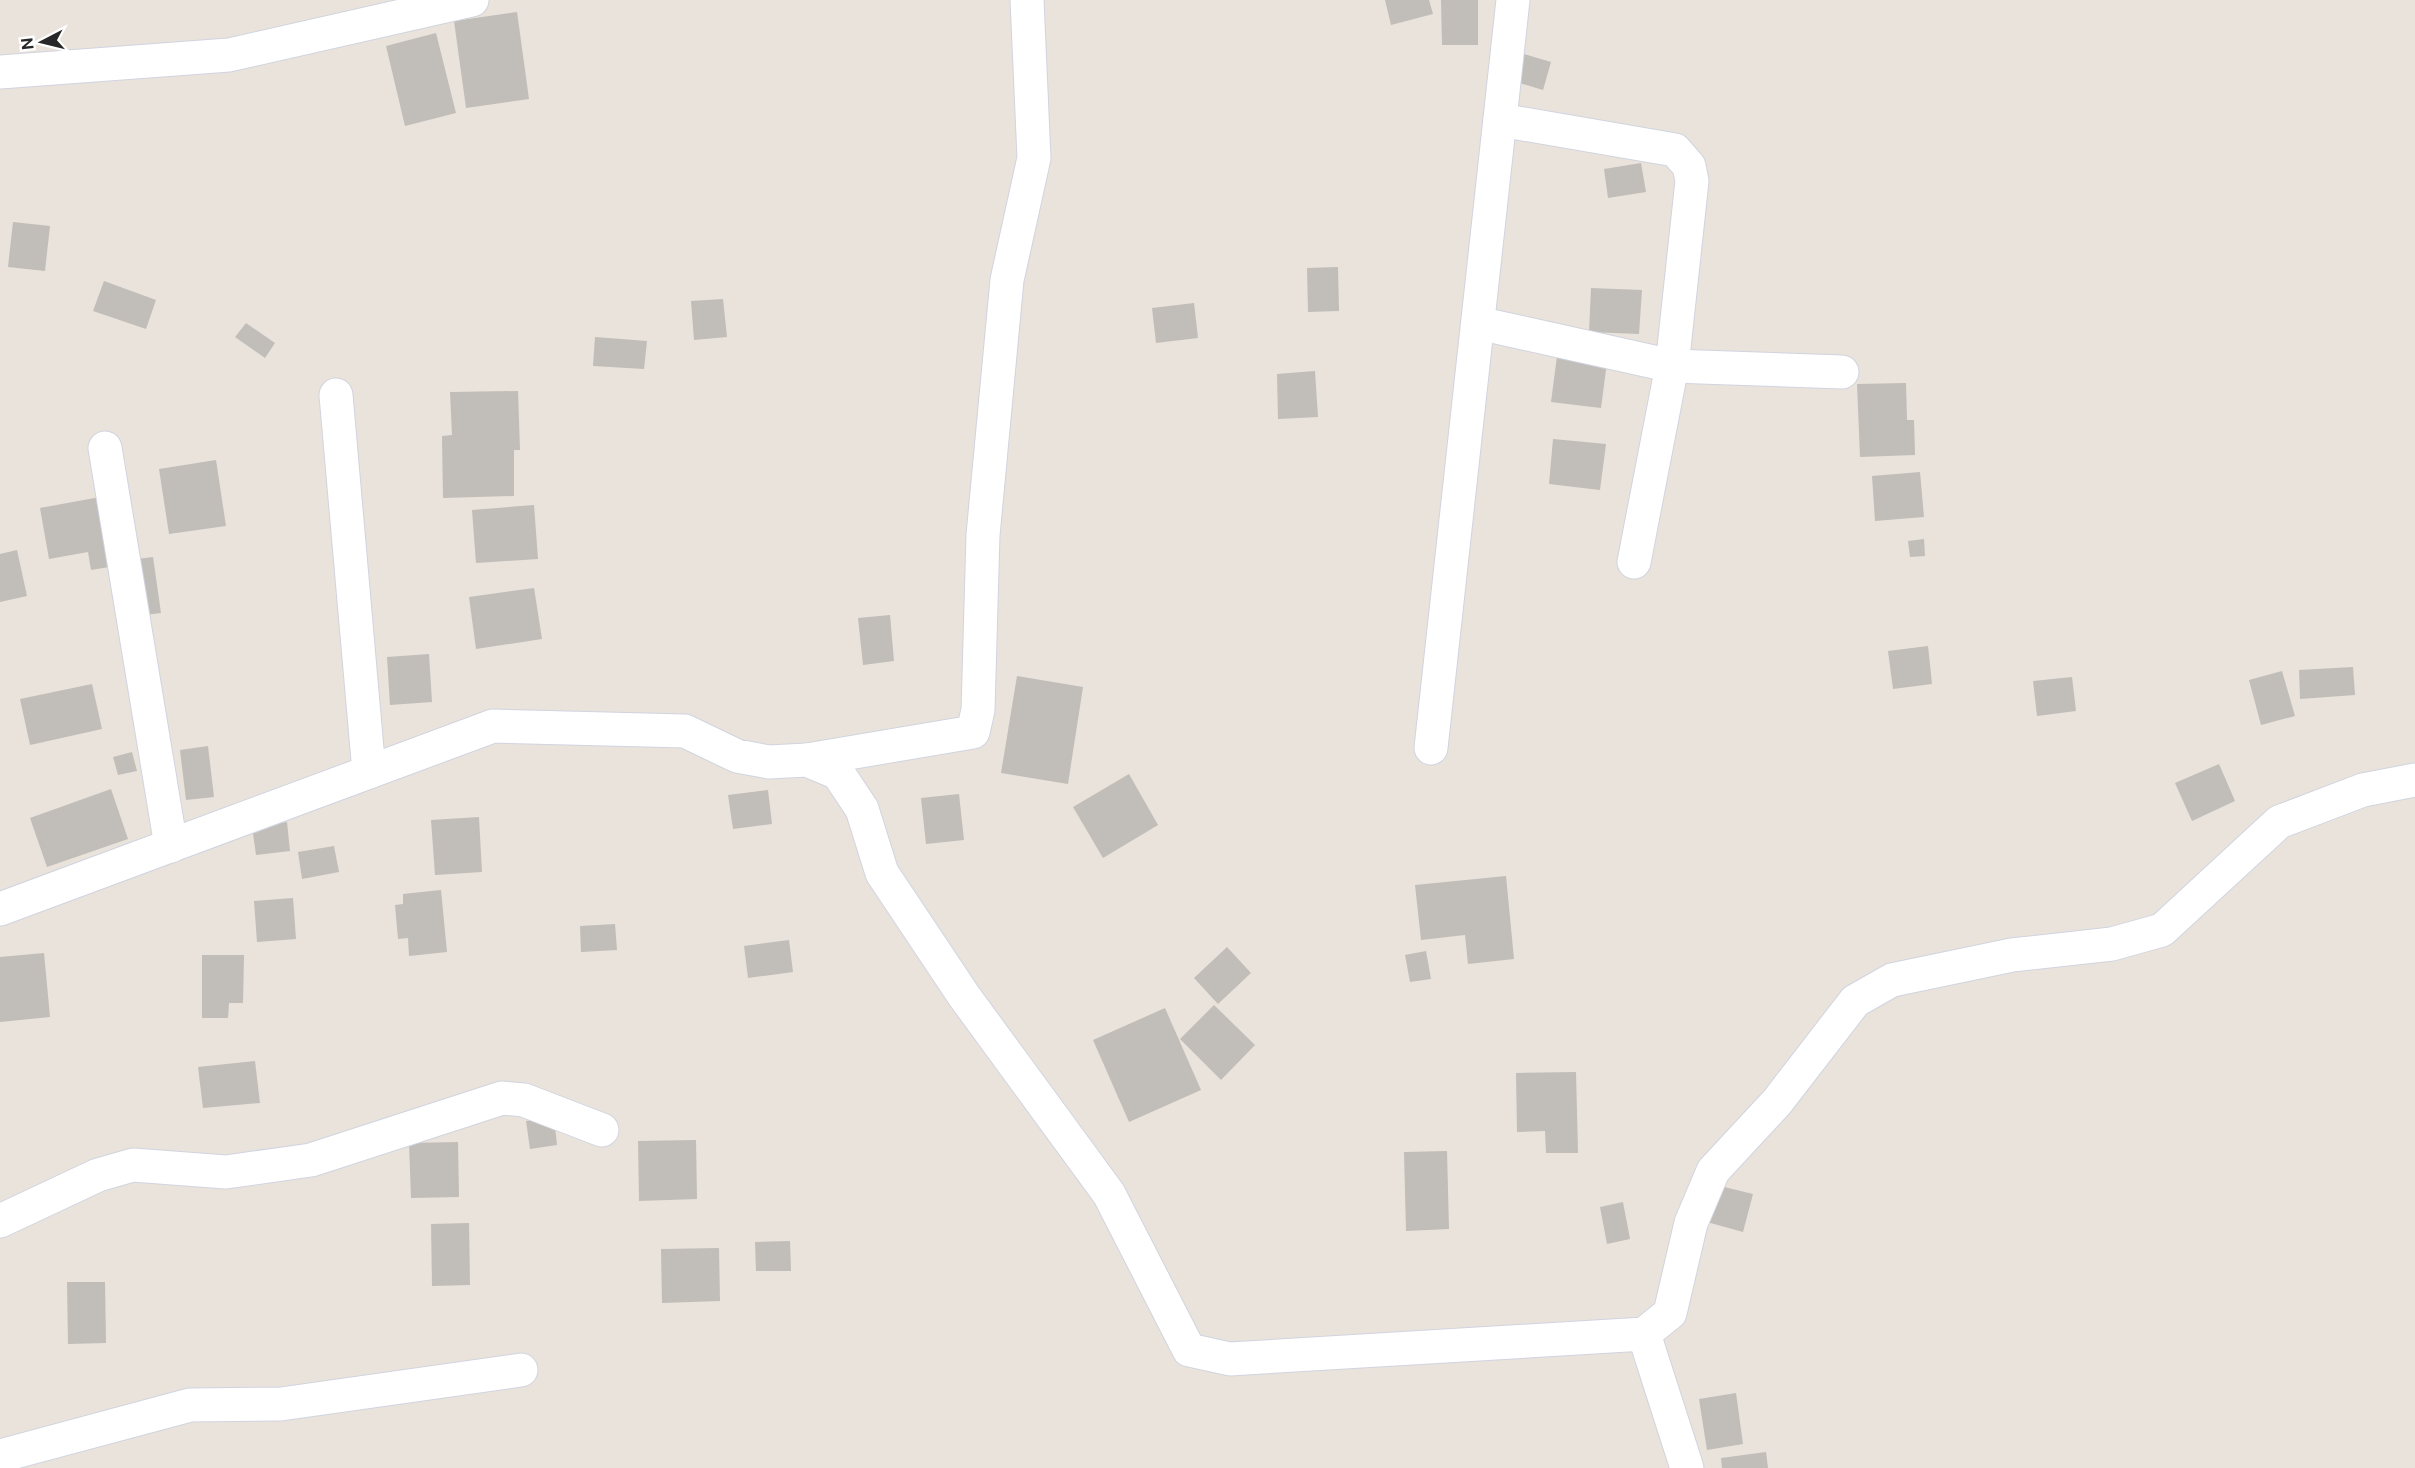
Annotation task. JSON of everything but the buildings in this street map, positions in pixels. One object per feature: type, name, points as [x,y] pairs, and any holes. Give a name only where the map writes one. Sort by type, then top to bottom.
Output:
[{"type":"street","points":[[0,72],[229,55],[472,0]]},
{"type":"street","points":[[0,909],[493,726],[685,731],[737,756],[769,762],[807,760],[973,732],[978,710],[983,535],[1007,280],[1034,158],[1027,0]]},
{"type":"street","points":[[1431,748],[1513,0]]},
{"type":"street","points":[[1500,120],[1675,150],[1689,166],[1692,181],[1672,366],[1634,562]]},
{"type":"street","points":[[1478,323],[1672,366],[1842,372]]},
{"type":"street","points":[[336,395],[369,772]]},
{"type":"street","points":[[105,448],[171,846]]},
{"type":"street","points":[[807,760],[838,773],[862,809],[882,873],[964,996],[1109,1194],[1189,1350],[1230,1359],[1644,1334],[1670,1313],[1690,1223],[1713,1171],[1777,1102],[1855,1001],[1892,980],[2013,955],[2112,944],[2162,930],[2279,822],[2363,790],[2415,780]]},
{"type":"street","points":[[0,1221],[98,1175],[133,1165],[226,1172],[311,1160],[502,1098],[524,1100],[602,1130]]},
{"type":"street","points":[[1644,1334],[1687,1468]]},
{"type":"street","points":[[0,1456],[190,1405],[281,1404],[521,1370]]}]
